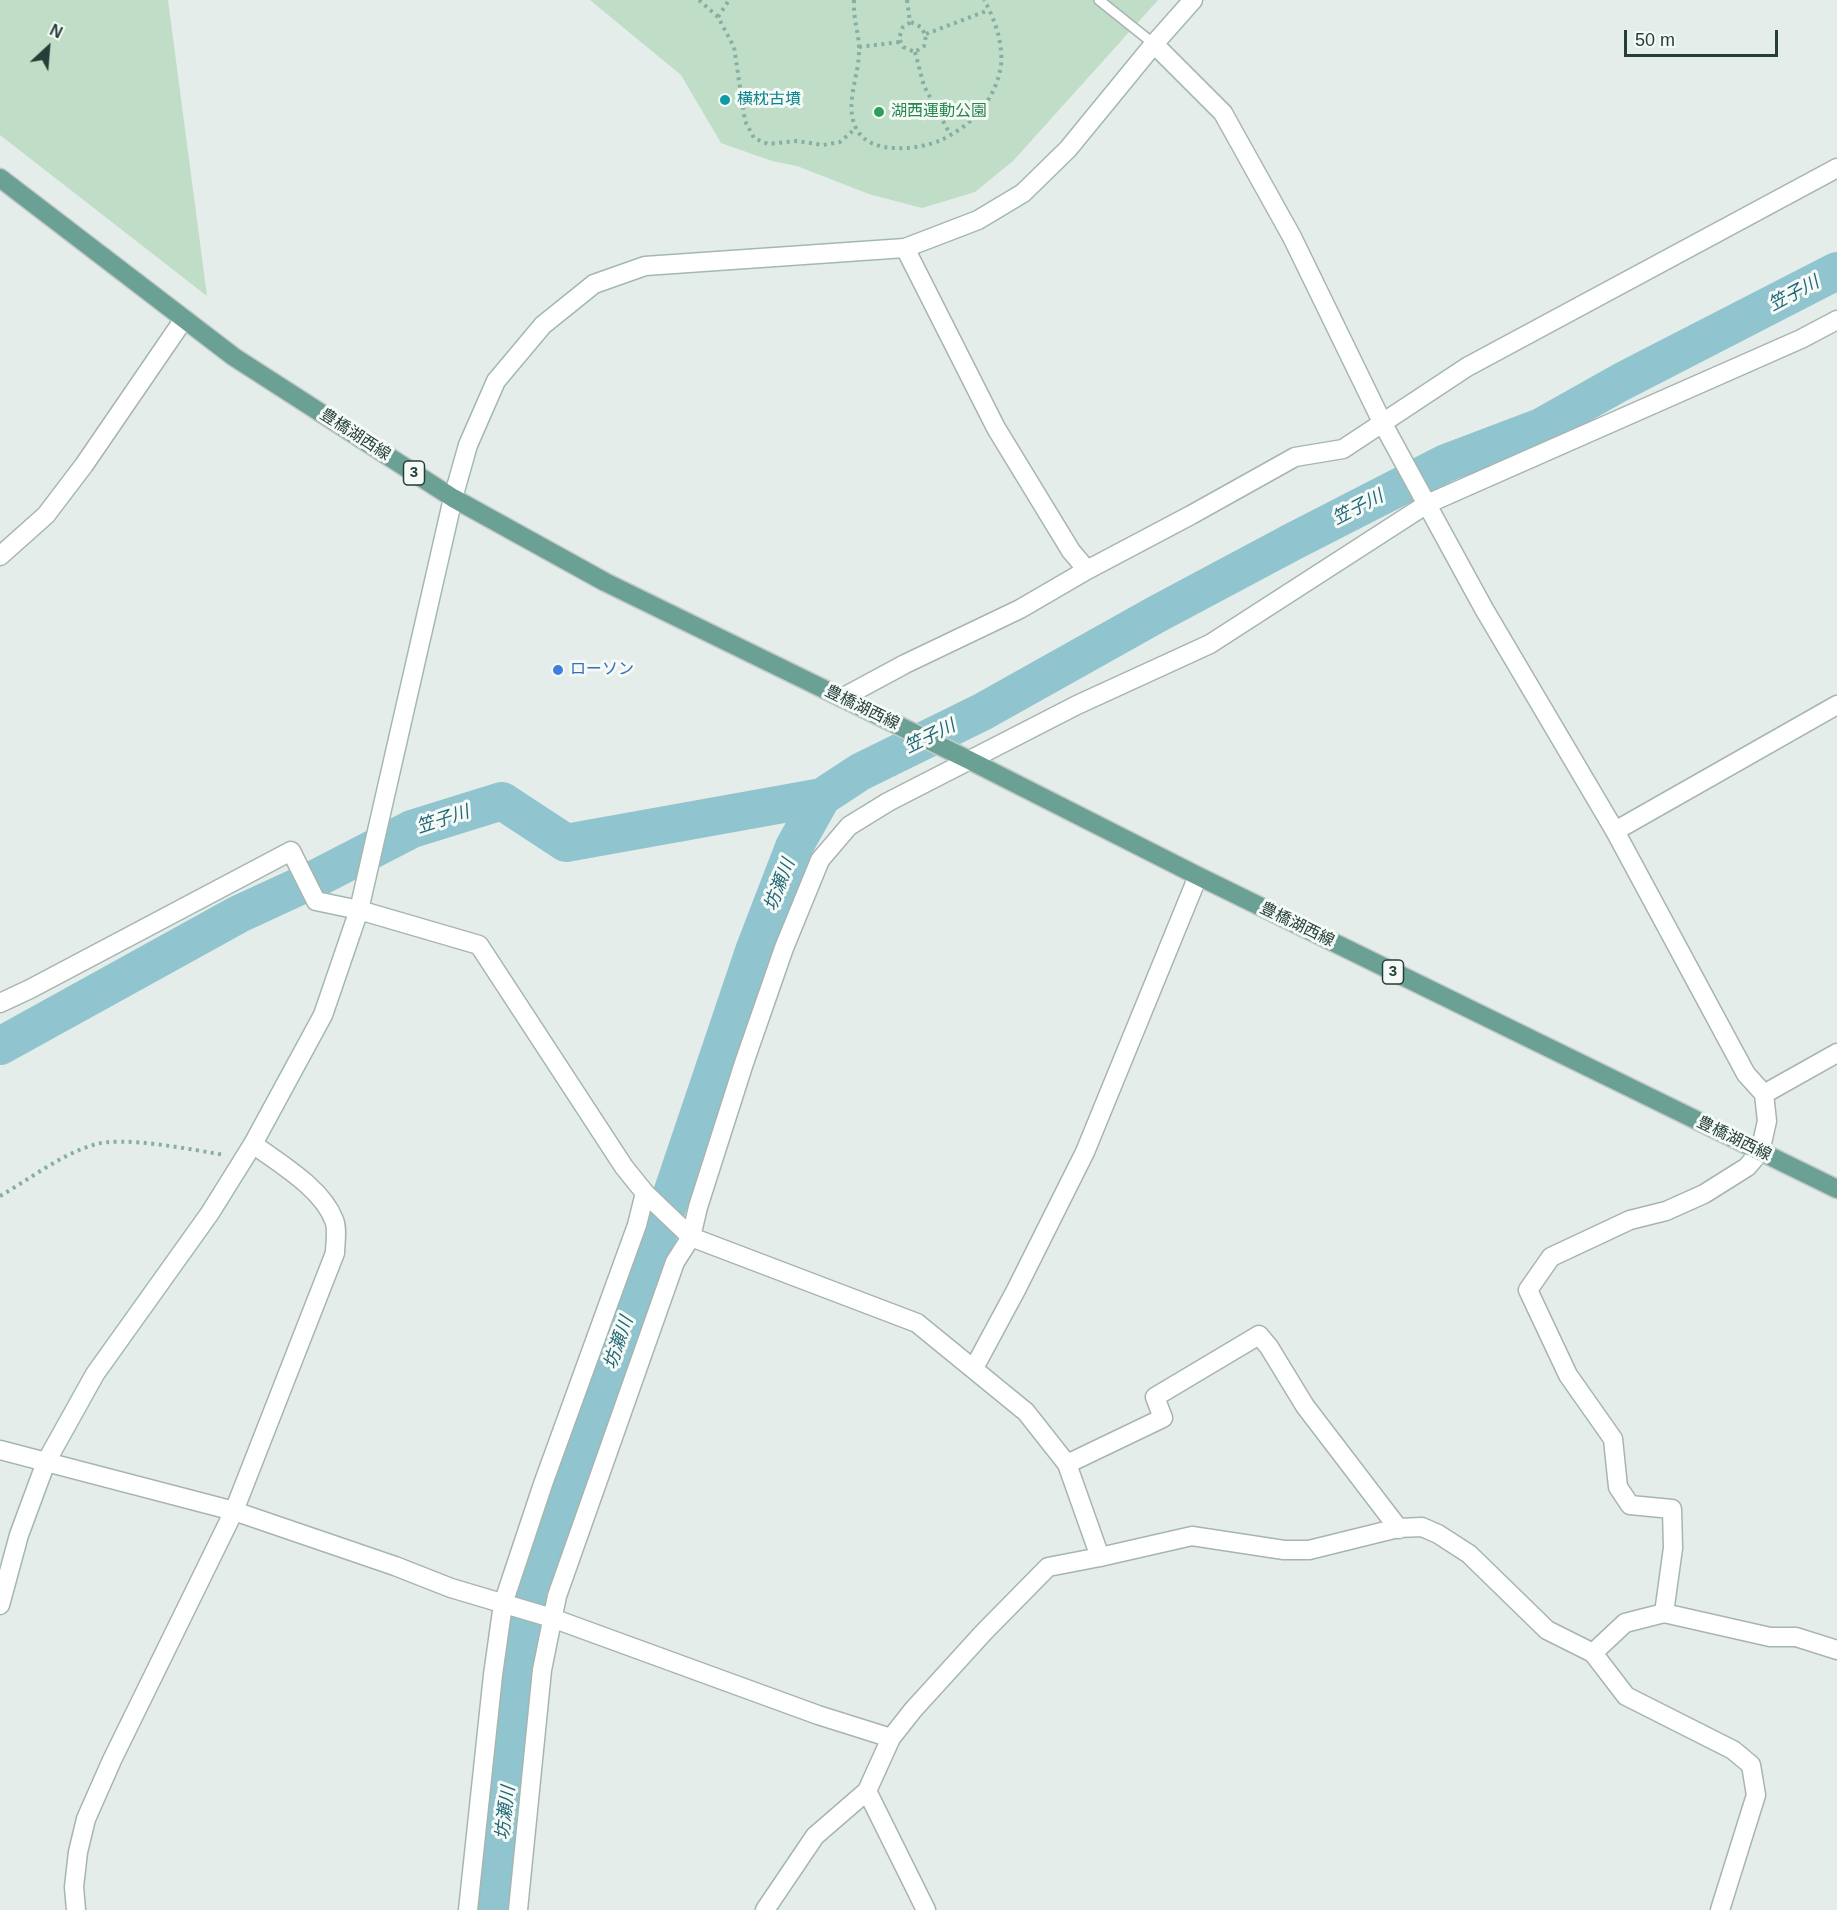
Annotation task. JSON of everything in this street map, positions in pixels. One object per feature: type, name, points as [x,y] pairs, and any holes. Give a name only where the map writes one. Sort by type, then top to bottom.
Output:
[{"type":"main road","name":"豊橋湖西線","points":[[0,178],[234,357],[453,498],[605,582],[1837,1189]]},
{"type":"street","points":[[0,1605],[19,1535],[46,1462],[95,1374],[210,1213],[249,1151],[322,1015],[359,909],[453,498],[468,445],[496,381],[543,325],[594,284],[645,266],[905,248],[978,220],[1023,193],[1068,149],[1193,0]]},
{"type":"street","points":[[1154,44],[1223,113],[1292,237],[1386,429],[1484,609],[1615,831],[1746,1074],[1764,1094],[1767,1121],[1760,1152],[1747,1167],[1704,1194],[1666,1211],[1630,1220],[1551,1257],[1528,1290],[1568,1375],[1613,1439],[1618,1487],[1630,1505],[1672,1509],[1673,1548],[1664,1613]]},
{"type":"street","points":[[842,698],[905,664],[1020,609],[1295,457],[1343,448],[1386,429],[1467,367],[1837,168]]},
{"type":"street","points":[[905,248],[996,428],[1071,551],[1087,570]]},
{"type":"street","points":[[0,556],[46,515],[84,465],[184,319]]},
{"type":"street","points":[[518,1910],[547,1617],[557,1596],[675,1262],[698,1208],[740,1074],[780,958],[820,860],[849,826],[888,802],[1077,705],[1210,644],[1427,504],[1801,339],[1837,320]]},
{"type":"street","points":[[1615,831],[1837,705]]},
{"type":"street","points":[[0,1003],[291,851],[316,901],[359,909],[479,945],[624,1167],[686,1233],[917,1323],[1026,1412],[1067,1464],[1100,1557]]},
{"type":"street","points":[[974,1368],[1085,1152],[1198,876]]},
{"type":"street","points":[[1764,1094],[1837,1053]]},
{"type":"street","points":[[75,1910],[75,1876],[86,1819],[112,1760],[234,1511],[335,1253],[335,1222],[318,1194],[296,1176],[249,1151]]},
{"type":"street","points":[[468,1910],[492,1675],[507,1605],[539,1495],[649,1196]]},
{"type":"street","points":[[1067,1464],[1162,1418],[1155,1396],[1259,1335],[1269,1347],[1305,1406],[1399,1529]]},
{"type":"street","points":[[0,1450],[234,1511],[452,1588],[547,1617],[818,1715],[891,1738]]},
{"type":"street","points":[[765,1910],[815,1836],[867,1791],[891,1738],[913,1710],[1048,1566],[1192,1536],[1284,1550],[1310,1550],[1399,1529],[1422,1527],[1468,1554],[1547,1630],[1593,1653],[1626,1696],[1733,1750],[1751,1765],[1756,1795],[1720,1910]]},
{"type":"street","points":[[1593,1653],[1625,1623],[1664,1613],[1770,1637],[1796,1637],[1837,1650]]},
{"type":"street","points":[[867,1791],[926,1910]]},
{"type":"lane","points":[[1099,0],[1154,44]]},
{"type":"path","points":[[699,0],[718,17],[734,47],[745,121],[754,138],[768,144],[797,141],[823,145],[840,141],[856,128]]},
{"type":"path","points":[[718,17],[729,0]]},
{"type":"path","points":[[854,0],[854,24],[859,47],[853,96],[853,119],[861,137],[872,144],[900,148],[941,140],[950,134],[980,111],[997,82],[1001,66],[1001,52],[996,27],[984,0]]},
{"type":"path","points":[[907,0],[910,22]]},
{"type":"path","points":[[926,34],[989,10]]},
{"type":"path","points":[[910,22],[918,24],[926,34],[924,46],[915,52],[908,51],[900,42],[901,30],[910,22]]},
{"type":"path","points":[[859,47],[900,42]]},
{"type":"path","points":[[915,52],[924,86],[950,134]]},
{"type":"path","points":[[0,1196],[74,1152],[95,1144],[124,1142],[249,1151]]},
{"type":"green space","points":[[0,0],[168,0],[207,296],[0,135]]},
{"type":"green space","name":"湖西運動公園","points":[[590,0],[1158,0],[1013,161],[975,192],[922,208],[869,194],[797,166],[772,161],[721,143],[681,75]]},
{"type":"waterway","name":"笠子川","points":[[0,1046],[239,914],[315,879],[412,829],[502,801],[566,843],[822,797],[860,772],[982,712],[1292,542],[1446,463],[1541,427],[1621,382],[1837,271]]},
{"type":"waterway","name":"坊瀬川","points":[[493,1910],[508,1775],[533,1595],[754,951],[794,847],[822,797]]},
{"type":"place","name":"横枕古墳","points":[[725,100]]},
{"type":"place","name":"湖西運動公園","points":[[879,112]]},
{"type":"place","name":"ローソン","points":[[558,670]]}]
